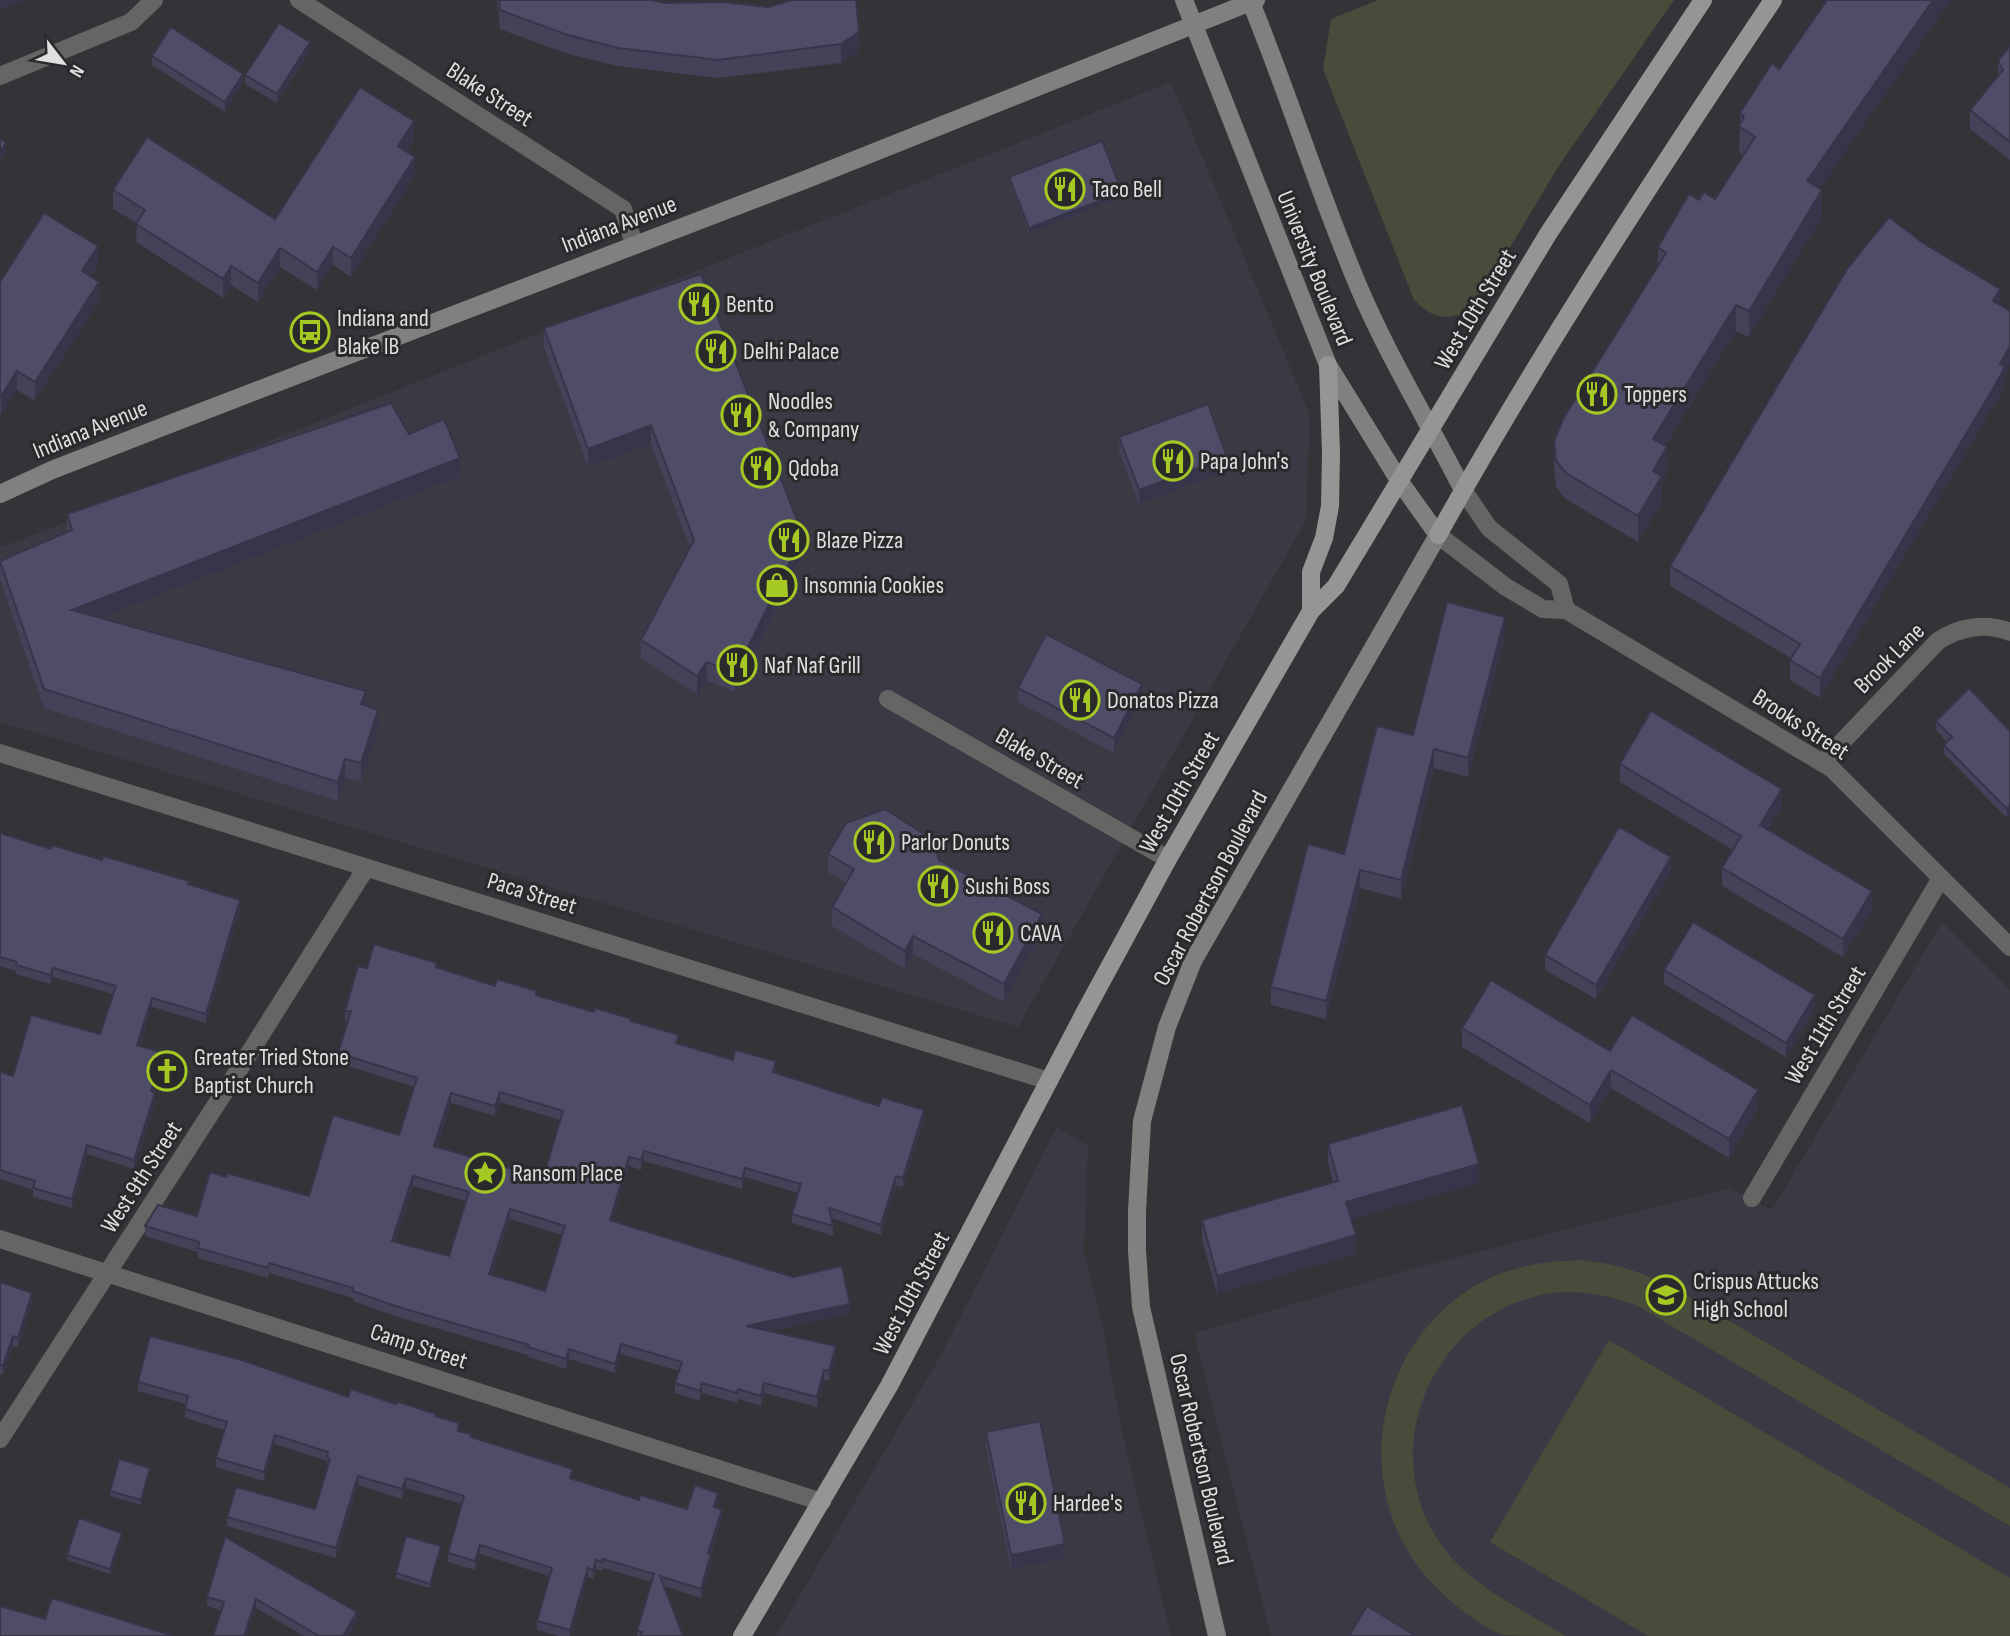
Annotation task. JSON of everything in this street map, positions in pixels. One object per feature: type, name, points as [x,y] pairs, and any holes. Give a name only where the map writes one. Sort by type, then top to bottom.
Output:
[{"type":"main road","name":"University Boulevard","points":[[1184,0],[1328,365],[1400,482],[1438,535]]},
{"type":"main road","name":"West 10th Street","points":[[742,1636],[877,1409],[1168,859],[1311,611],[1336,586],[1548,234],[1703,0]]},
{"type":"main road","points":[[1463,491],[1666,159],[1773,0]]},
{"type":"main road","name":"Indiana Avenue","points":[[0,494],[150,431],[807,178],[1253,1]]},
{"type":"main road","name":"University Boulevard","points":[[1253,1],[1357,283],[1413,399],[1432,429],[1463,491]]},
{"type":"main road","points":[[1311,611],[1311,572],[1324,538],[1330,506],[1328,365]]},
{"type":"main road","name":"Oscar Robertson Boulevard","points":[[1217,1636],[1141,1307],[1137,1210],[1142,1121],[1167,1027],[1194,961],[1463,491]]},
{"type":"street","points":[[0,76],[131,22],[155,0]]},
{"type":"street","name":"Blake Street","points":[[299,0],[623,209],[634,244]]},
{"type":"street","points":[[1463,491],[1489,528],[1559,584],[1566,610]]},
{"type":"street","name":"Brooks Street","points":[[1438,535],[1479,568],[1543,609],[1566,610],[1822,762],[2010,947]]},
{"type":"street","name":"Brook Lane","points":[[1822,762],[1938,640],[1947,634],[1970,628],[1993,628],[2010,632]]},
{"type":"street","name":"Blake Street","points":[[888,699],[1168,859]]},
{"type":"street","name":"Paca Street","points":[[0,754],[1049,1081]]},
{"type":"street","name":"West 9th Street","points":[[0,1439],[109,1273],[366,868]]},
{"type":"street","name":"West 11th Street","points":[[1752,1198],[1941,878]]},
{"type":"street","name":"Camp Street","points":[[0,1239],[822,1502]]},
{"type":"shaded area","points":[[1171,82],[1310,415],[1306,520],[1018,1027],[0,722],[0,548]]},
{"type":"shaded area","name":"Crispus Attucks High School","points":[[1942,922],[2010,990],[2010,1636],[1271,1636],[1196,1342],[1196,1333],[1404,1271],[1730,1188],[1772,1210]]},
{"type":"shaded area","points":[[1057,1127],[1088,1146],[1084,1253],[1101,1319],[1122,1432],[1171,1636],[776,1636],[941,1355]]},
{"type":"green space","points":[[1378,0],[1674,0],[1558,167],[1472,311],[1463,314],[1447,317],[1434,315],[1414,300],[1323,69],[1331,19]]},
{"type":"green space","points":[[1580,1260],[1628,1269],[1674,1288],[2010,1488],[2010,1526],[1636,1305],[1600,1295],[1563,1292],[1521,1301],[1484,1320],[1454,1347],[1432,1380],[1418,1418],[1413,1458],[1419,1498],[1436,1537],[1462,1569],[1478,1582],[1566,1636],[1503,1635],[1484,1626],[1431,1582],[1405,1546],[1388,1505],[1382,1463],[1384,1420],[1396,1379],[1417,1341],[1445,1308],[1482,1282],[1505,1272],[1542,1263]]},
{"type":"green space","points":[[1609,1340],[2010,1578],[2010,1636],[1648,1636],[1490,1542]]},
{"type":"building","points":[[499,0],[650,0],[665,3],[722,2],[768,7],[792,0],[856,0],[859,32],[841,44],[718,60],[618,48],[568,35],[500,10]]},
{"type":"building","points":[[1827,0],[1933,0],[1807,181],[1822,190],[1749,311],[1736,305],[1653,439],[1667,447],[1653,471],[1662,476],[1638,516],[1566,473],[1556,461],[1554,441],[1563,419],[1666,253],[1658,247],[1689,194],[1699,200],[1704,192],[1715,199],[1755,137],[1739,126],[1744,117],[1740,113],[1772,63],[1779,69]]},
{"type":"building","points":[[279,23],[310,42],[277,94],[245,75]]},
{"type":"building","points":[[171,27],[243,74],[225,102],[152,56]]},
{"type":"building","points":[[2010,46],[2010,142],[1970,110],[2003,70],[1998,61]]},
{"type":"building","points":[[360,87],[414,121],[398,146],[415,157],[351,258],[333,247],[317,272],[280,248],[258,283],[231,266],[223,279],[136,224],[145,210],[113,190],[147,137],[275,219]]},
{"type":"building","points":[[0,139],[6,143],[0,152]]},
{"type":"building","name":"Taco Bell","points":[[1102,141],[1122,192],[1029,228],[1009,177]]},
{"type":"building","points":[[44,213],[98,246],[82,271],[99,282],[35,382],[17,371],[1,396],[0,282]]},
{"type":"building","points":[[1889,217],[1923,243],[2000,289],[1993,301],[2010,311],[2010,346],[2000,364],[2005,367],[1994,387],[1820,678],[1790,660],[1800,644],[1670,566],[1847,269]]},
{"type":"building","points":[[701,274],[803,535],[735,674],[707,662],[697,676],[641,640],[694,540],[651,425],[588,449],[544,328]]},
{"type":"building","points":[[391,403],[409,434],[444,419],[460,458],[72,610],[366,691],[361,704],[378,710],[361,763],[345,759],[338,782],[44,689],[0,561],[72,530],[67,514]]},
{"type":"building","name":"Papa John's","points":[[1208,404],[1227,457],[1139,490],[1119,437]]},
{"type":"building","points":[[1447,602],[1505,617],[1468,758],[1434,749],[1401,880],[1360,870],[1326,1001],[1271,987],[1308,844],[1344,854],[1377,726],[1413,735]]},
{"type":"building","name":"Donatos Pizza","points":[[1046,634],[1142,684],[1114,738],[1018,688]]},
{"type":"building","points":[[1969,688],[2010,731],[2010,805],[2007,809],[1944,745],[1952,737],[1936,721]]},
{"type":"building","points":[[1651,711],[1782,789],[1760,825],[1872,891],[1843,939],[1722,868],[1741,836],[1620,764]]},
{"type":"building","points":[[885,809],[933,840],[939,860],[1042,914],[1004,984],[913,936],[905,951],[832,907],[854,869],[828,854],[846,823]]},
{"type":"building","points":[[1619,827],[1671,857],[1596,985],[1545,955]]},
{"type":"building","points":[[0,833],[51,849],[52,845],[102,860],[103,856],[189,881],[188,884],[240,900],[206,1014],[152,998],[137,1045],[163,1053],[151,1091],[155,1093],[134,1160],[87,1145],[72,1199],[33,1188],[35,1181],[0,1170],[0,1072],[13,1076],[31,1015],[100,1034],[116,986],[53,968],[50,975],[16,965],[17,962],[0,957]]},
{"type":"building","points":[[1693,922],[1815,995],[1786,1043],[1664,970]]},
{"type":"building","points":[[374,944],[437,963],[436,967],[495,986],[497,979],[537,991],[536,995],[594,1012],[595,1008],[632,1019],[631,1021],[679,1035],[676,1043],[733,1060],[735,1050],[776,1061],[773,1072],[879,1106],[882,1097],[924,1110],[903,1178],[896,1176],[881,1225],[829,1208],[833,1226],[792,1214],[801,1184],[745,1168],[742,1179],[644,1151],[641,1160],[629,1157],[610,1220],[793,1277],[842,1266],[850,1304],[746,1326],[836,1346],[829,1371],[824,1370],[817,1397],[764,1383],[761,1396],[738,1389],[737,1393],[702,1383],[700,1391],[675,1383],[682,1362],[621,1344],[615,1364],[569,1349],[566,1359],[528,1347],[529,1345],[395,1306],[353,1291],[353,1288],[269,1263],[268,1268],[198,1248],[199,1242],[145,1226],[158,1205],[197,1216],[210,1172],[226,1177],[227,1173],[309,1196],[333,1115],[399,1135],[417,1078],[338,1053],[351,1011],[345,1011],[358,966],[367,968]],"holes":[[[500,1092],[563,1111],[543,1178],[434,1146],[451,1093],[495,1106]],[[413,1176],[469,1192],[449,1256],[392,1241]],[[510,1209],[565,1226],[545,1291],[489,1274]]]},
{"type":"building","points":[[1491,980],[1610,1051],[1632,1015],[1758,1090],[1729,1139],[1611,1070],[1590,1105],[1462,1028]]},
{"type":"building","points":[[1462,1105],[1479,1164],[1346,1202],[1356,1235],[1217,1276],[1202,1220],[1338,1181],[1328,1144]]},
{"type":"building","points":[[0,1282],[32,1293],[18,1338],[13,1336],[3,1366],[0,1365]]},
{"type":"building","points":[[150,1336],[242,1360],[348,1397],[351,1389],[436,1414],[435,1416],[459,1423],[458,1431],[471,1434],[471,1437],[573,1469],[570,1478],[639,1500],[640,1495],[687,1509],[695,1485],[718,1493],[714,1507],[722,1510],[708,1553],[711,1554],[701,1589],[660,1576],[682,1636],[641,1636],[642,1632],[637,1631],[654,1574],[603,1559],[602,1562],[596,1560],[593,1570],[588,1568],[570,1630],[537,1621],[552,1568],[480,1545],[475,1561],[448,1553],[464,1496],[406,1478],[402,1489],[358,1476],[336,1548],[227,1517],[236,1487],[315,1509],[330,1459],[327,1457],[328,1452],[275,1435],[264,1472],[216,1458],[227,1422],[185,1409],[188,1396],[138,1382]]},
{"type":"building","points":[[1040,1421],[1065,1544],[1011,1555],[986,1432]]},
{"type":"building","points":[[119,1459],[150,1468],[141,1500],[110,1491]]},
{"type":"building","points":[[79,1518],[122,1533],[110,1569],[67,1555]]},
{"type":"building","points":[[406,1536],[441,1546],[430,1584],[396,1573]]},
{"type":"building","points":[[225,1537],[357,1612],[343,1636],[319,1636],[256,1599],[244,1636],[213,1636],[224,1602],[207,1597]]},
{"type":"building","points":[[52,1598],[174,1636],[0,1636],[0,1606],[45,1619]]},
{"type":"building","points":[[1367,1606],[1416,1636],[1349,1636]]},
{"type":"place","name":"Taco Bell","points":[[1065,189]]},
{"type":"place","name":"Bento","points":[[699,304]]},
{"type":"place","name":"Indiana and Blake IB","points":[[310,332]]},
{"type":"place","name":"Delhi Palace","points":[[716,351]]},
{"type":"place","name":"Toppers","points":[[1597,394]]},
{"type":"place","name":"Noodles & Company","points":[[741,415]]},
{"type":"place","name":"Papa John's","points":[[1173,461]]},
{"type":"place","name":"Qdoba","points":[[761,468]]},
{"type":"place","name":"Blaze Pizza","points":[[789,540]]},
{"type":"place","name":"Insomnia Cookies","points":[[777,585]]},
{"type":"place","name":"Naf Naf Grill","points":[[737,665]]},
{"type":"place","name":"Donatos Pizza","points":[[1080,700]]},
{"type":"place","name":"Parlor Donuts","points":[[874,842]]},
{"type":"place","name":"Sushi Boss","points":[[938,886]]},
{"type":"place","name":"CAVA","points":[[993,933]]},
{"type":"place","name":"Greater Tried Stone Baptist Church","points":[[167,1071]]},
{"type":"place","name":"Ransom Place","points":[[485,1173]]},
{"type":"place","name":"Crispus Attucks High School","points":[[1666,1295]]},
{"type":"place","name":"Hardee's","points":[[1026,1503]]}]
